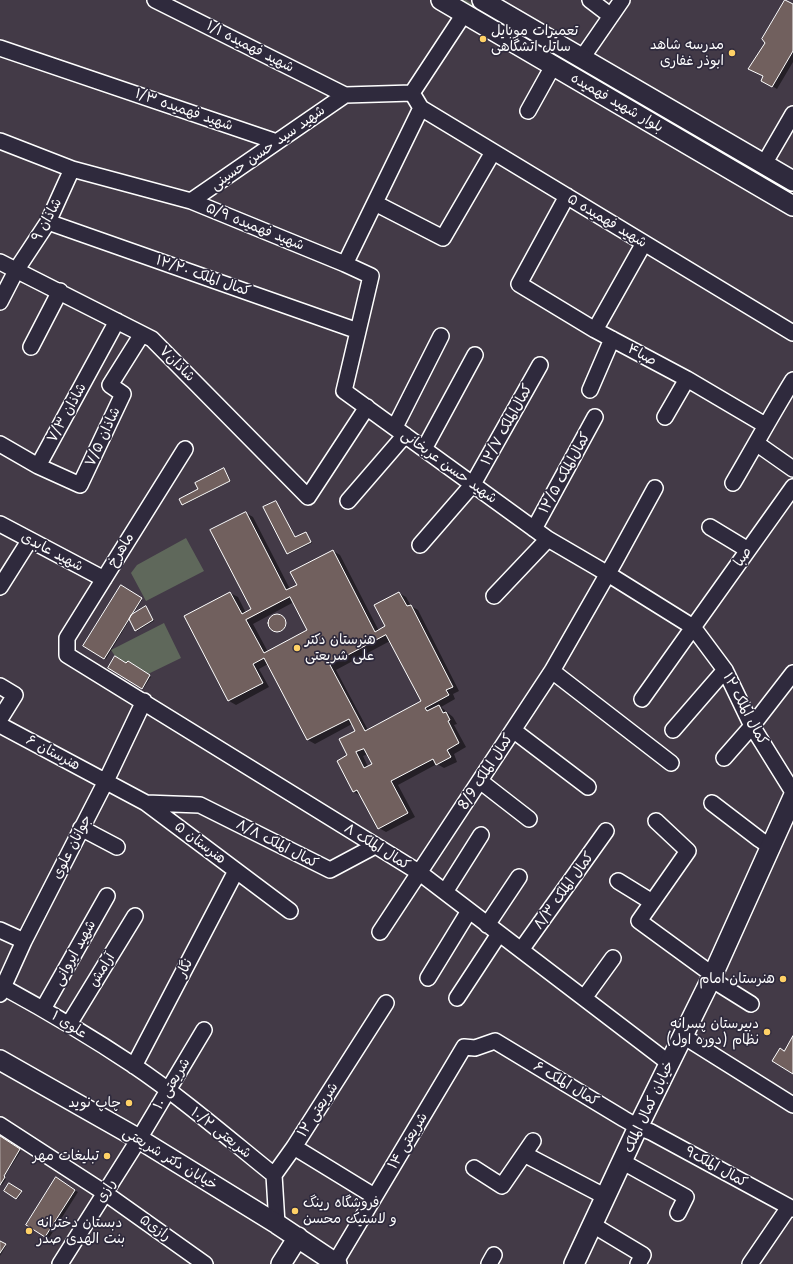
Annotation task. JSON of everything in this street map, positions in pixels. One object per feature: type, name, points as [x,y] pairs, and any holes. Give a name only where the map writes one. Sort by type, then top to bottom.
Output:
[{"type":"main road","name":"بلوار شهید فهمیده","points":[[441,0],[793,206]]},
{"type":"main road","name":"بلوار شهید فهمیده","points":[[482,0],[793,181]]},
{"type":"main road","name":"خیابان کمال الملک","points":[[574,1264],[638,1127],[712,977],[793,797]]},
{"type":"main road","name":"خیابان دکتر شریعتی","points":[[0,1060],[139,1139],[298,1237],[336,1263]]},
{"type":"main road","points":[[281,1264],[298,1237]]},
{"type":"street","name":"شهید فهمیده ۱/۱","points":[[155,0],[345,95]]},
{"type":"street","points":[[590,0],[611,16]]},
{"type":"street","points":[[582,58],[622,0]]},
{"type":"street","points":[[412,93],[464,14]]},
{"type":"street","name":"شهید فهمیده ۱/۳","points":[[0,48],[277,142]]},
{"type":"street","points":[[528,111],[553,66]]},
{"type":"street","points":[[345,95],[412,93]]},
{"type":"street","points":[[345,264],[421,108],[412,93]]},
{"type":"street","name":"شهید سید حسن حسینی","points":[[191,201],[345,95]]},
{"type":"street","name":"شهید فهمیده ۵","points":[[421,108],[793,333]]},
{"type":"street","points":[[764,164],[793,114]]},
{"type":"street","name":"شهید فهمیده ۵/۹","points":[[0,141],[72,168],[191,201],[371,276],[358,331]]},
{"type":"street","points":[[375,203],[443,238],[493,152]]},
{"type":"street","name":"شاذان ۹","points":[[0,302],[18,269],[48,222],[72,168]]},
{"type":"street","name":"صبا۴","points":[[567,196],[519,284],[595,330],[687,379],[765,425]]},
{"type":"street","name":"کمال الملک ۱۲/۲۰","points":[[48,222],[358,331]]},
{"type":"street","points":[[595,330],[644,243]]},
{"type":"street","name":"شاذان۷","points":[[0,262],[18,269],[152,339],[308,497],[367,407]]},
{"type":"street","points":[[31,347],[60,291]]},
{"type":"street","name":"شاذان ۷/۳","points":[[38,466],[117,321]]},
{"type":"street","name":"شهید حسن عربخانی","points":[[358,331],[344,391],[534,529],[693,627]]},
{"type":"street","name":"شاذان ۷/۵","points":[[38,466],[80,485],[123,394],[110,385],[142,334]]},
{"type":"street","points":[[348,501],[400,431],[441,336]]},
{"type":"street","points":[[590,390],[612,339]]},
{"type":"street","points":[[424,449],[475,355]]},
{"type":"street","name":"کمال‌الملک ۱۲/۷","points":[[420,545],[473,484],[540,365]]},
{"type":"street","points":[[665,417],[687,379]]},
{"type":"street","points":[[733,483],[765,425],[793,380]]},
{"type":"street","name":"کمال‌الملک ۱۲/۵","points":[[534,529],[595,416]]},
{"type":"street","points":[[756,443],[793,469]]},
{"type":"street","points":[[0,444],[38,466]]},
{"type":"street","name":"ماهرخ","points":[[67,655],[67,638],[184,449]]},
{"type":"street","name":"صبا","points":[[642,699],[793,487]]},
{"type":"street","name":"کمال الملک 8/9","points":[[380,932],[552,670],[608,574],[655,488]]},
{"type":"street","name":"شهید عابدی","points":[[0,524],[104,579]]},
{"type":"street","points":[[710,527],[748,550]]},
{"type":"street","points":[[494,596],[548,538]]},
{"type":"street","points":[[0,587],[30,541]]},
{"type":"street","name":"کمال الملک ۱۲","points":[[693,627],[725,670],[752,726],[793,792]]},
{"type":"street","name":"کمال الملک ۸","points":[[67,655],[144,701],[420,873],[669,1064]]},
{"type":"street","points":[[552,670],[671,763]]},
{"type":"street","points":[[673,730],[725,670]]},
{"type":"street","points":[[724,758],[752,726],[793,673]]},
{"type":"street","points":[[0,686],[15,695],[0,718]]},
{"type":"street","name":"جوانان علوی","points":[[2,990],[24,941],[106,781],[144,701]]},
{"type":"street","name":"هنرستان ۶","points":[[0,724],[106,781]]},
{"type":"street","points":[[513,730],[588,787]]},
{"type":"street","name":"هنرستان ۵","points":[[106,781],[146,803],[290,911]]},
{"type":"street","points":[[480,781],[529,819]]},
{"type":"street","name":"کمال الملک ۸/۸","points":[[146,803],[200,805],[330,870],[375,846]]},
{"type":"street","points":[[712,803],[759,839],[771,846]]},
{"type":"street","points":[[656,821],[688,851],[639,922],[712,977],[751,1004]]},
{"type":"street","points":[[81,828],[117,847]]},
{"type":"street","name":"کمال الملک ۸/۳","points":[[521,950],[606,832]]},
{"type":"street","points":[[445,892],[481,835]]},
{"type":"street","name":"نگار","points":[[134,1066],[236,870]]},
{"type":"street","points":[[457,998],[519,877]]},
{"type":"street","points":[[618,881],[652,902]]},
{"type":"street","name":"شهید ایروانی","points":[[43,1009],[107,896]]},
{"type":"street","points":[[428,978],[469,911]]},
{"type":"street","name":"آرامش","points":[[69,1024],[136,916]]},
{"type":"street","points":[[0,930],[24,941]]},
{"type":"street","points":[[584,998],[613,958]]},
{"type":"street","name":"علوی ۱","points":[[2,990],[43,1009],[69,1024],[134,1066],[168,1091]]},
{"type":"street","name":"شریعتی ۱۲","points":[[274,1175],[294,1147],[386,1003]]},
{"type":"street","name":"شریعتی ۱۰","points":[[139,1139],[204,1030]]},
{"type":"street","points":[[683,1036],[793,1106]]},
{"type":"street","name":"کمال الملک ۶","points":[[494,1041],[638,1127]]},
{"type":"street","name":"شریعتی ۱۴","points":[[336,1263],[374,1196],[464,1047],[475,1048],[494,1041]]},
{"type":"street","name":"شریعتی ۱۰/۲","points":[[168,1091],[274,1175]]},
{"type":"street","name":"رازی۵","points":[[0,1125],[105,1193],[205,1264]]},
{"type":"street","name":"کمال الملک۹","points":[[638,1127],[651,1132],[791,1208]]},
{"type":"street","name":"رازی","points":[[60,1264],[139,1139]]},
{"type":"street","points":[[474,1168],[502,1186],[533,1141]]},
{"type":"street","points":[[294,1147],[374,1196]]},
{"type":"street","points":[[524,1154],[606,1197]]},
{"type":"street","points":[[622,1162],[686,1197],[678,1213]]},
{"type":"street","points":[[274,1175],[277,1224]]},
{"type":"street","points":[[750,1264],[791,1208]]},
{"type":"street","points":[[593,1225],[643,1255],[638,1264]]},
{"type":"green space","points":[[457,0],[466,0],[752,165],[748,172]]},
{"type":"green space","points":[[186,538],[204,571],[146,601],[131,573],[137,565]]},
{"type":"green space","points":[[164,623],[181,658],[148,674],[128,661],[126,663],[115,656],[111,650]]},
{"type":"building","points":[[785,0],[793,4],[793,51],[772,87],[761,81],[763,76],[748,69],[765,43],[762,39]]},
{"type":"building","points":[[224,468],[230,481],[182,505],[179,499],[198,489],[195,483]]},
{"type":"building","points":[[276,501],[295,537],[306,532],[311,542],[287,554],[263,507]]},
{"type":"building","points":[[246,512],[286,590],[297,585],[290,572],[333,550],[375,632],[385,626],[374,605],[399,592],[407,606],[411,605],[453,687],[446,690],[449,695],[425,708],[427,711],[439,705],[443,713],[446,712],[450,720],[448,721],[459,743],[447,750],[451,757],[436,765],[433,759],[391,781],[408,813],[378,829],[357,790],[353,792],[337,761],[347,755],[339,739],[355,731],[349,719],[307,740],[264,658],[253,664],[263,683],[228,701],[184,616],[230,592],[242,614],[251,609],[210,530]],"holes":[[[290,597],[307,630],[264,653],[246,620]],[[386,635],[421,701],[365,731],[330,665]],[[364,749],[372,764],[364,768],[356,752]]]},
{"type":"building","points":[[121,585],[142,598],[104,659],[83,646]]},
{"type":"building","points":[[146,606],[153,620],[135,631],[129,619],[131,615]]},
{"type":"building","points":[[277,614],[283,617],[286,623],[283,629],[277,632],[271,629],[268,623],[271,617]]},
{"type":"building","points":[[115,656],[126,663],[128,661],[150,675],[142,689],[108,668]]},
{"type":"building","points":[[793,1036],[793,1074],[772,1061],[780,1048],[784,1051]]},
{"type":"building","points":[[0,1136],[20,1149],[0,1185]]},
{"type":"building","points":[[56,1177],[75,1190],[45,1237],[26,1225]]},
{"type":"building","points":[[9,1183],[22,1191],[16,1199],[4,1191]]},
{"type":"building","points":[[0,1241],[6,1244],[0,1253]]},
{"type":"place","name":"تعمیرات موبایل ساتل اتشگاهی","points":[[483,39]]},
{"type":"place","name":"مدرسه شاهد ابوذر غفاری","points":[[732,53]]},
{"type":"place","name":"هنرستان دکتر علی شریعتی","points":[[297,648]]},
{"type":"place","name":"هنرستان امام","points":[[783,979]]},
{"type":"place","name":"دبیرستان پسرانه نظام (دوره اول)","points":[[767,1032]]},
{"type":"place","name":"چاپ نوید","points":[[129,1103]]},
{"type":"place","name":"تبلیغات مهر","points":[[107,1156]]},
{"type":"place","name":"فروشگاه رینگ و لاستیک محسن","points":[[295,1211]]},
{"type":"place","name":"دبستان دخترانه بنت الهدی صدر","points":[[29,1231]]}]
